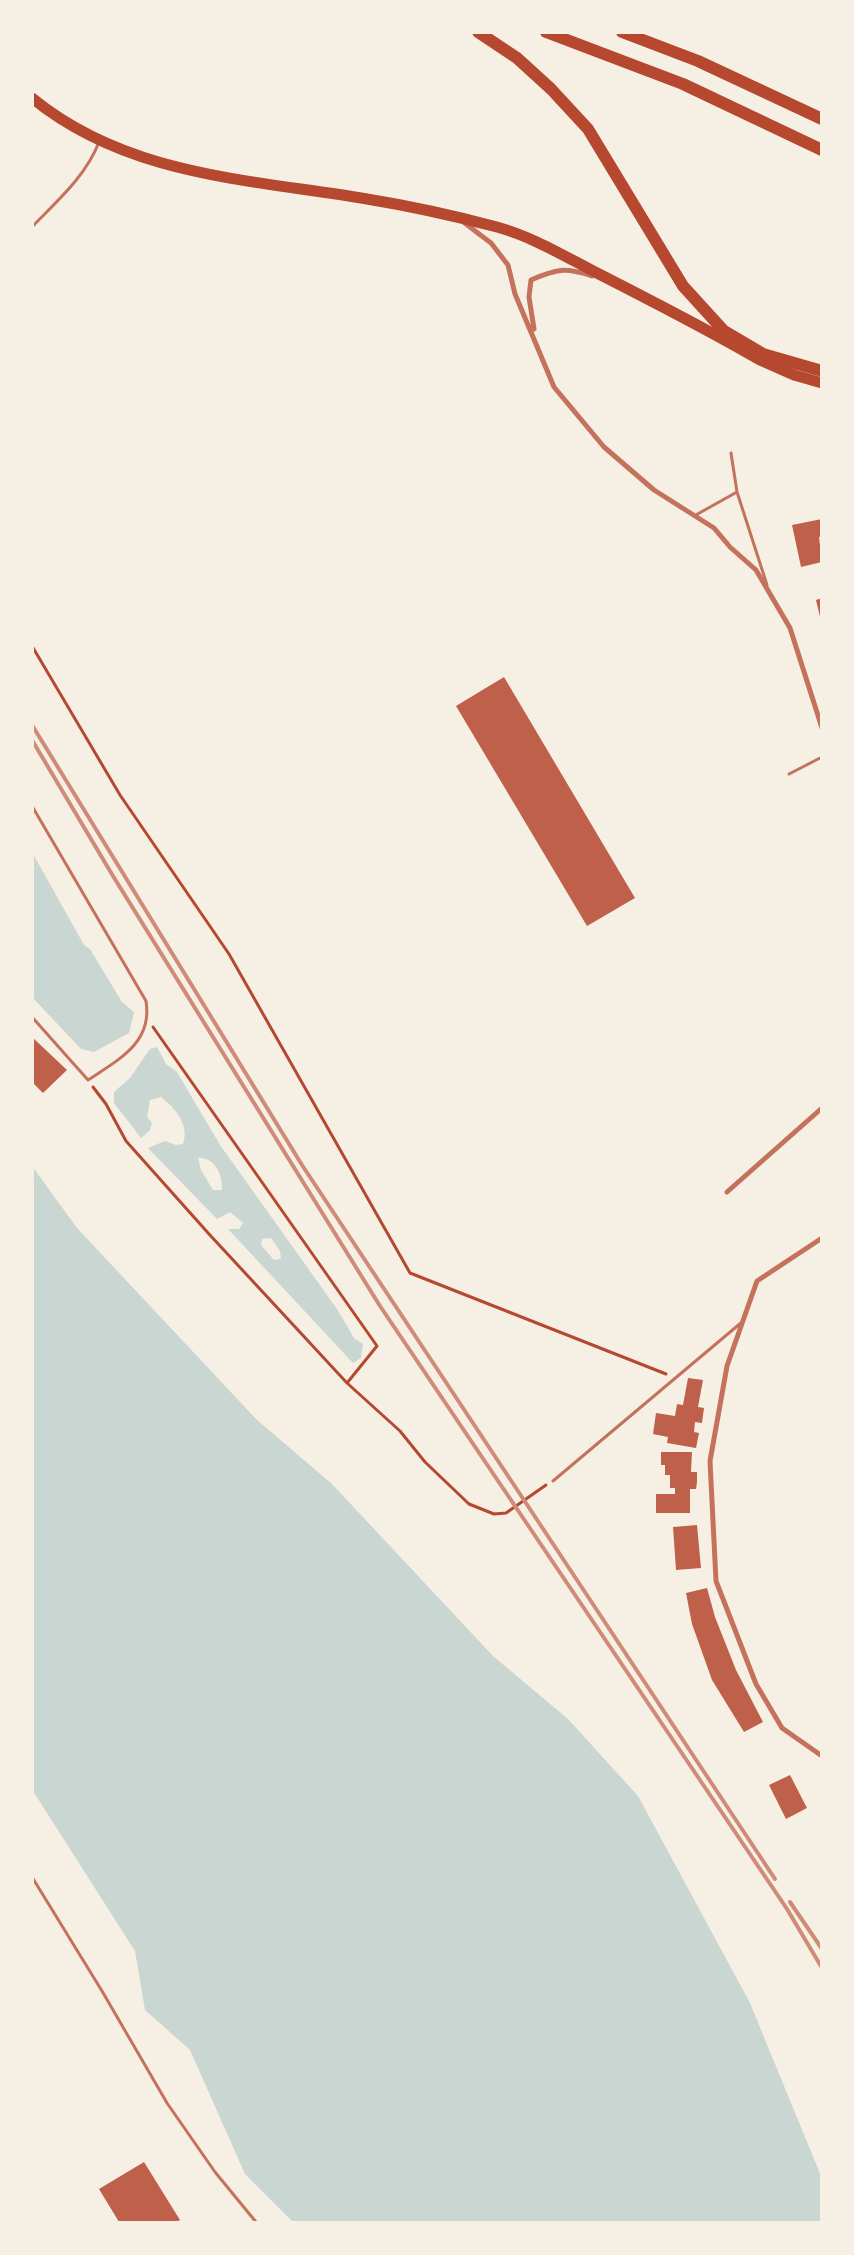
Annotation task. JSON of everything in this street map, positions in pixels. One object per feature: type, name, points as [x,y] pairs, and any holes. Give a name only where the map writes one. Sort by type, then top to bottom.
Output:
[{"type":"highway","points":[[478,32],[517,58],[551,89],[588,129],[683,286],[724,331],[763,354],[822,371]]},
{"type":"highway","points":[[546,32],[683,84],[822,150]]},
{"type":"highway","points":[[622,32],[698,61],[822,119]]},
{"type":"highway","points":[[32,98],[100,141],[180,170],[226,179],[367,199],[499,228],[541,243],[760,360],[794,375],[822,383]]},
{"type":"street","points":[[457,218],[491,243],[508,265],[515,294],[538,344],[554,387],[604,447],[654,490],[714,528],[730,547],[756,570],[790,628],[822,728]]},
{"type":"street","points":[[538,344],[530,314],[531,280],[553,270],[575,271],[618,284]]},
{"type":"street","points":[[727,1192],[822,1108]]},
{"type":"street","points":[[822,1238],[757,1281],[727,1366],[710,1461],[716,1581],[756,1684],[782,1728],[822,1756]]},
{"type":"lane","points":[[32,227],[83,174],[94,156],[100,141]]},
{"type":"lane","points":[[731,453],[737,492],[771,595]]},
{"type":"lane","points":[[694,516],[737,492]]},
{"type":"lane","points":[[789,774],[822,757]]},
{"type":"lane","points":[[32,806],[146,1001],[147,1018],[146,1026],[129,1053],[88,1080],[32,1016]]},
{"type":"lane","points":[[552,1481],[742,1322]]},
{"type":"lane","points":[[32,1877],[102,1991],[167,2103],[215,2172],[256,2222]]},
{"type":"path","points":[[32,646],[120,795],[229,954],[410,1273],[676,1378]]},
{"type":"path","points":[[147,1018],[377,1346],[347,1383]]},
{"type":"path","points":[[88,1080],[106,1104],[126,1141],[347,1383],[400,1431],[425,1462],[469,1504],[494,1514],[506,1513],[552,1481]]},
{"type":"shaded area","points":[[32,852],[84,945],[90,949],[122,1002],[134,1012],[129,1033],[94,1052],[81,1049],[33,998]]},
{"type":"shaded area","points":[[157,1047],[166,1064],[177,1072],[220,1145],[337,1309],[354,1338],[363,1344],[361,1358],[353,1363],[228,1229],[239,1229],[243,1223],[230,1212],[217,1219],[148,1148],[165,1141],[176,1145],[183,1144],[185,1137],[183,1124],[171,1106],[161,1097],[150,1100],[147,1117],[152,1123],[150,1130],[141,1138],[114,1103],[114,1092],[130,1078],[150,1049]],"holes":[[[198,1158],[209,1160],[217,1168],[222,1190],[213,1190],[201,1170]],[[271,1238],[280,1251],[281,1259],[274,1260],[261,1245],[262,1239]]]},
{"type":"shaded area","points":[[32,1166],[77,1228],[257,1420],[332,1484],[493,1656],[568,1719],[638,1796],[750,2003],[821,2176],[821,2222],[293,2222],[245,2174],[190,2050],[145,2010],[135,1951],[33,1791]]},
{"type":"building","points":[[822,519],[822,536],[819,537],[822,562],[801,567],[792,525]]},
{"type":"building","points":[[822,598],[822,621],[821,621],[816,600]]},
{"type":"building","points":[[504,677],[635,898],[587,926],[456,706]]},
{"type":"building","points":[[32,1037],[67,1070],[43,1093],[32,1082]]},
{"type":"building","points":[[688,1378],[703,1380],[698,1407],[704,1408],[702,1423],[695,1422],[694,1432],[699,1433],[696,1448],[667,1443],[668,1437],[653,1434],[656,1413],[675,1416],[677,1404],[683,1405]]},
{"type":"building","points":[[661,1452],[692,1452],[691,1472],[697,1472],[697,1482],[696,1489],[690,1489],[690,1513],[656,1513],[656,1494],[675,1494],[675,1488],[670,1488],[670,1475],[665,1475],[665,1465],[661,1465]]},
{"type":"building","points":[[697,1525],[701,1568],[676,1570],[673,1527]]},
{"type":"building","points":[[707,1588],[715,1617],[736,1670],[763,1722],[744,1732],[712,1680],[692,1624],[686,1593]]},
{"type":"building","points":[[790,1775],[807,1808],[786,1819],[769,1785]]},
{"type":"building","points":[[144,2162],[180,2220],[176,2222],[119,2222],[99,2189]]},
{"type":"railway","points":[[32,725],[302,1165],[775,1879]]},
{"type":"railway","points":[[32,740],[113,876],[380,1306],[787,1909],[822,1968]]},
{"type":"railway","points":[[790,1902],[822,1949]]}]
